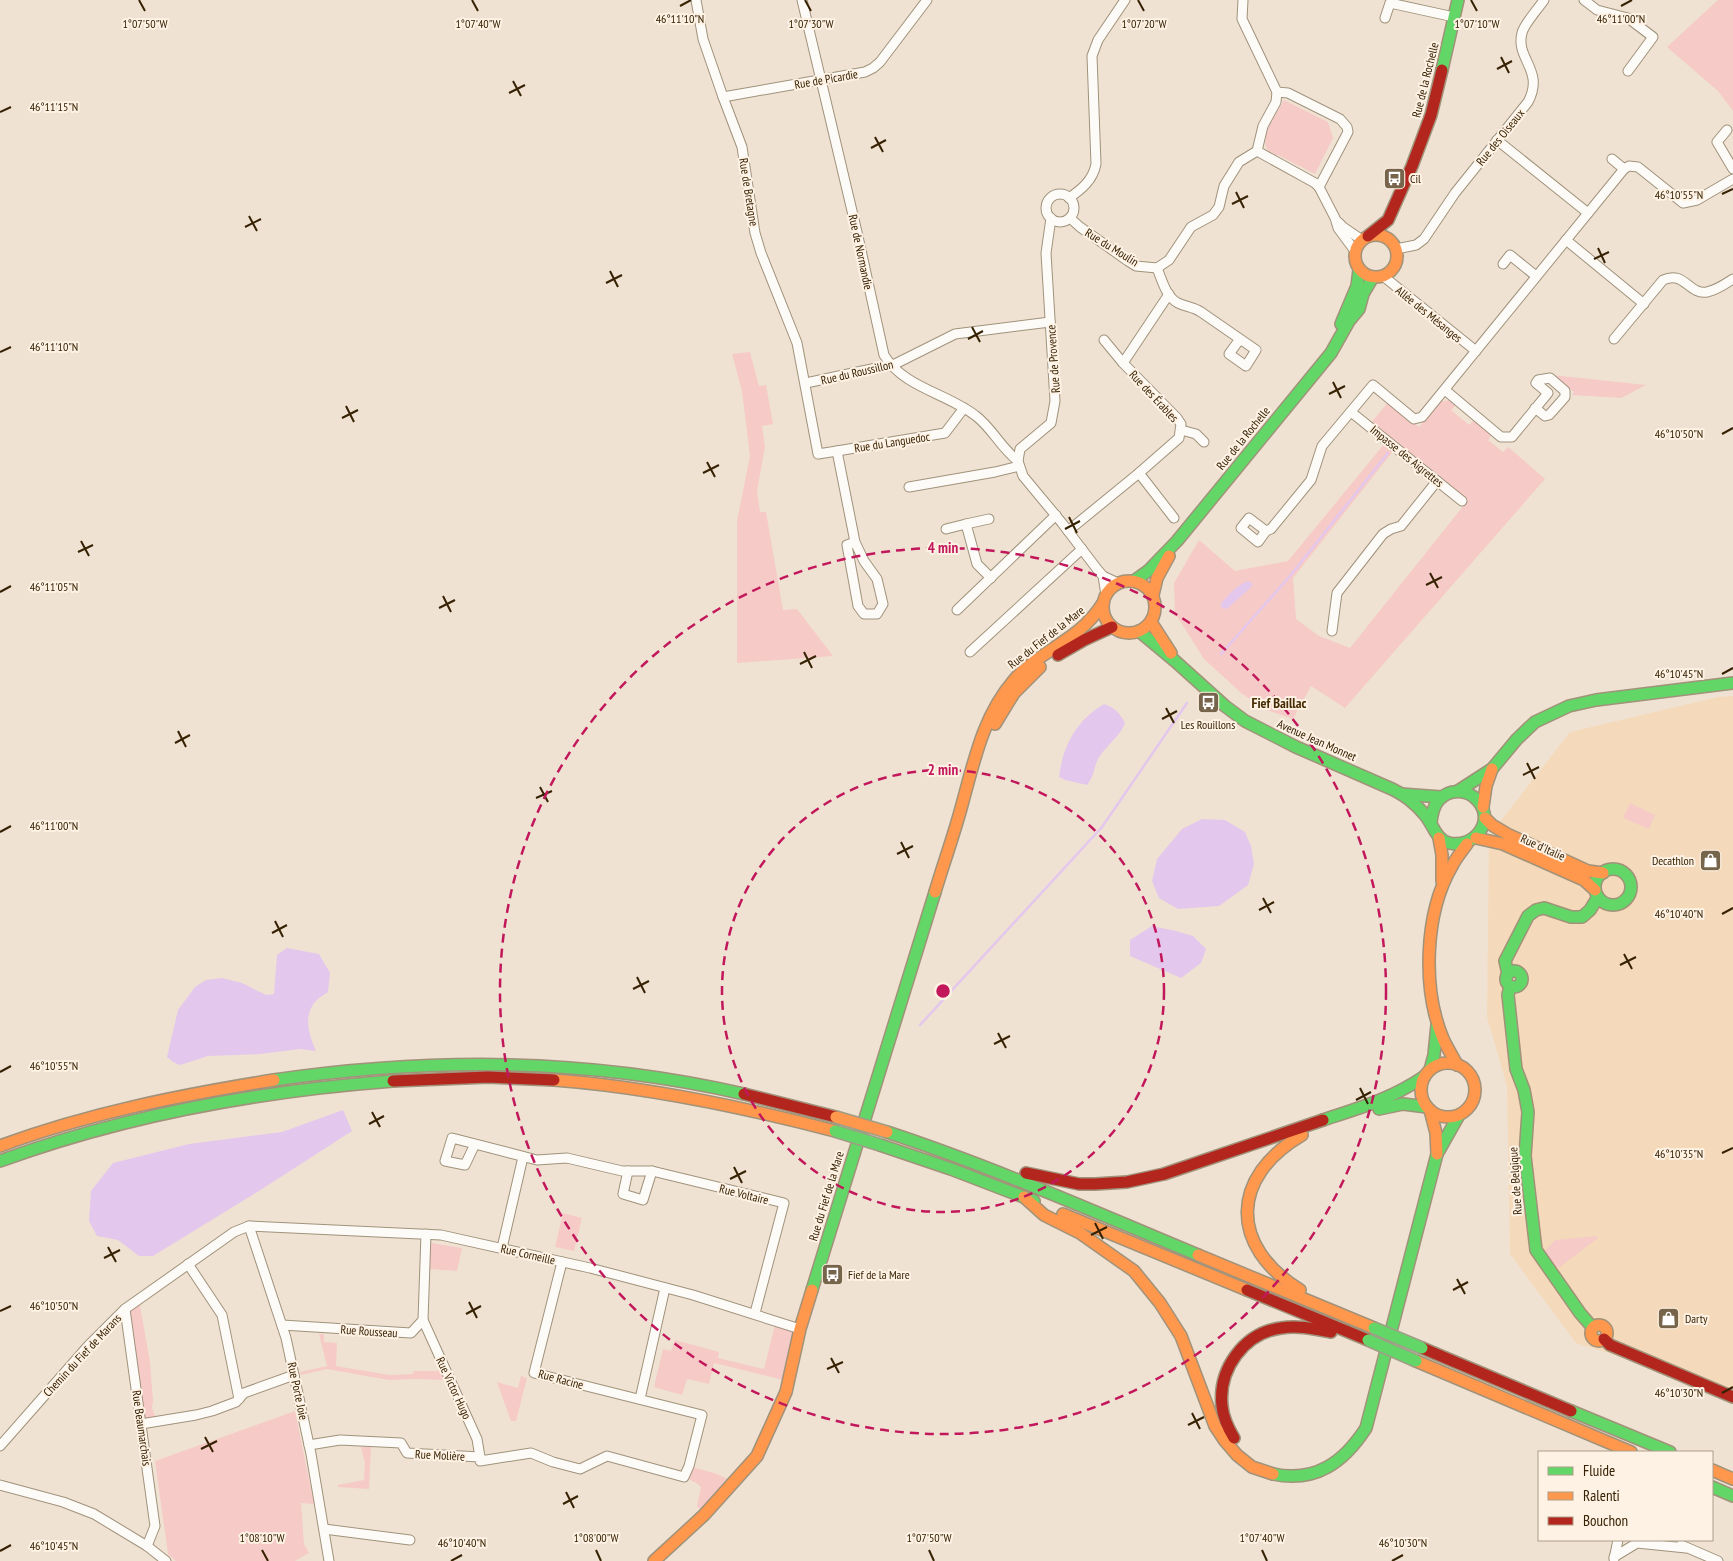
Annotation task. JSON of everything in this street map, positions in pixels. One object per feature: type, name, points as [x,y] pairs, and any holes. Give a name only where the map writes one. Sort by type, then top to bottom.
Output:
[{"type":"main road","name":"Rue de la Rochelle","points":[[1365,238],[1388,220],[1432,115],[1458,0]]},
{"type":"main road","name":"Rue de la Rochelle","points":[[1388,220],[1393,244]]},
{"type":"main road","points":[[1380,235],[1393,244],[1397,254],[1392,270],[1378,277],[1367,276],[1359,270],[1356,264],[1355,251],[1365,238],[1380,235]]},
{"type":"main road","name":"Rue de la Rochelle","points":[[1331,353],[1357,286],[1359,270]]},
{"type":"main road","name":"Rue de la Rochelle","points":[[1134,581],[1148,571],[1177,541],[1331,353],[1349,321],[1359,309],[1363,294],[1378,277]]},
{"type":"main road","name":"Rue de la Rochelle","points":[[1153,595],[1157,578],[1177,541]]},
{"type":"main road","points":[[1126,581],[1134,581],[1142,584],[1153,595],[1156,609],[1151,622],[1140,631],[1125,633],[1112,627],[1107,620],[1104,612],[1105,599],[1111,588],[1126,581]]},
{"type":"main road","name":"Rue du Fief de la Mare","points":[[654,1561],[704,1515],[757,1456],[786,1392],[800,1328],[963,802],[982,734],[1000,698],[1015,678],[1030,664],[1086,626],[1095,617],[1105,599]]},
{"type":"main road","name":"Avenue Jean Monnet","points":[[1151,622],[1180,665]]},
{"type":"main road","name":"Rue du Fief de la Mare","points":[[963,802],[978,770],[996,722],[1019,687],[1052,658],[1112,627]]},
{"type":"main road","name":"Avenue Jean Monnet","points":[[1140,631],[1150,642],[1180,665],[1235,715],[1283,741],[1401,794],[1431,822]]},
{"type":"main road","points":[[1471,841],[1457,845],[1447,843],[1439,838],[1432,828],[1431,822],[1431,813],[1435,804],[1441,797],[1458,791],[1478,780],[1492,769],[1517,739],[1535,722],[1568,706],[1596,700],[1733,683]]},
{"type":"main road","points":[[1442,883],[1455,858],[1481,832],[1486,786],[1492,769]]},
{"type":"main road","points":[[1458,791],[1468,793],[1476,799],[1484,813]]},
{"type":"main road","name":"Avenue Jean Monnet","points":[[1401,794],[1441,797]]},
{"type":"main road","name":"Rue d'Italie","points":[[1484,813],[1492,825],[1507,834],[1588,871],[1603,873]]},
{"type":"main road","points":[[1341,1314],[1285,1280],[1260,1254],[1248,1219],[1248,1203],[1252,1186],[1259,1170],[1268,1158],[1280,1147],[1307,1133],[1390,1106],[1412,1104],[1428,1109],[1439,1116],[1449,1117],[1459,1115],[1471,1104],[1475,1089],[1474,1081],[1470,1074],[1457,1064],[1448,1049],[1437,1022],[1431,982],[1430,944],[1442,883],[1442,855],[1439,838]]},
{"type":"main road","name":"Rue d'Italie","points":[[1471,841],[1486,839],[1503,844],[1584,880],[1596,893]]},
{"type":"main road","points":[[1612,870],[1622,872],[1629,880],[1631,890],[1625,901],[1615,905],[1608,905],[1602,902],[1596,893],[1597,880],[1603,873],[1612,870]]},
{"type":"main road","name":"Rue de Belgique","points":[[1596,893],[1590,910],[1582,917],[1571,918],[1544,908],[1536,910],[1528,916],[1505,961],[1509,980],[1508,995],[1516,1069],[1524,1090],[1528,1112],[1525,1156],[1536,1250],[1580,1313],[1593,1328],[1599,1326],[1605,1328],[1604,1339],[1610,1345],[1733,1397]]},
{"type":"main road","points":[[1437,1022],[1434,1055],[1422,1084],[1421,1092],[1422,1100],[1428,1109],[1436,1133],[1437,1154]]},
{"type":"main road","points":[[0,1146],[139,1104],[318,1074],[407,1066],[487,1064],[546,1066],[661,1078],[720,1088],[836,1117],[950,1153],[1668,1451]]},
{"type":"main road","points":[[950,1153],[988,1160],[1024,1173],[1071,1184],[1093,1186],[1125,1183],[1164,1174],[1383,1100],[1411,1085],[1438,1065],[1457,1064]]},
{"type":"main road","points":[[0,1161],[73,1137],[139,1119],[196,1107],[272,1094],[395,1080],[523,1078],[592,1084],[688,1096],[784,1117],[835,1131],[952,1169],[1368,1340],[1628,1451]]},
{"type":"main road","points":[[1024,1197],[1044,1215],[1080,1233],[1134,1271],[1160,1303],[1182,1336],[1215,1426],[1237,1455],[1252,1467],[1275,1475],[1300,1476],[1320,1471],[1339,1461],[1355,1445],[1366,1428],[1437,1154],[1459,1115]]},
{"type":"main road","points":[[1368,1340],[1297,1327],[1274,1328],[1250,1338],[1235,1354],[1225,1372],[1221,1387],[1221,1405],[1224,1422],[1232,1436],[1244,1450],[1260,1460],[1279,1467],[1300,1467],[1318,1462],[1334,1452],[1348,1438],[1374,1394]]},
{"type":"main road","points":[[1713,1470],[1733,1479]]},
{"type":"main road","points":[[1713,1487],[1733,1496]]},
{"type":"street","name":"Rue de Bretagne","points":[[696,0],[703,40],[722,97],[742,147],[761,253],[797,343],[806,383]]},
{"type":"street","name":"Rue de Normandie","points":[[802,0],[884,355],[890,365]]},
{"type":"street","name":"Rue de Picardie","points":[[722,97],[865,72],[880,62],[927,0]]},
{"type":"street","points":[[1240,339],[1196,308],[1180,304],[1169,294],[1157,268],[1169,260],[1191,227],[1213,214],[1219,207],[1224,186],[1239,162],[1257,151],[1263,126],[1276,102],[1277,92],[1242,20],[1243,0]]},
{"type":"street","name":"Rue des Oiseaux","points":[[1393,244],[1416,245],[1424,238],[1455,194],[1528,102],[1534,92],[1534,81],[1523,51],[1522,32],[1544,0]]},
{"type":"street","points":[[1584,0],[1597,10],[1628,18],[1653,37],[1628,71]]},
{"type":"street","points":[[1069,198],[1090,180],[1094,172],[1096,164],[1092,56],[1098,40],[1123,1]]},
{"type":"street","points":[[1385,18],[1390,3],[1454,17]]},
{"type":"street","points":[[1277,92],[1288,93],[1340,119],[1347,127],[1348,132],[1320,187]]},
{"type":"street","points":[[1727,130],[1717,142],[1733,169]]},
{"type":"street","points":[[1498,140],[1588,214]]},
{"type":"street","points":[[1257,151],[1320,187],[1338,228],[1355,251]]},
{"type":"street","points":[[1612,159],[1624,169]]},
{"type":"street","points":[[1266,531],[1271,529],[1311,480],[1322,446],[1373,385],[1414,419],[1422,418],[1624,169],[1630,166],[1638,167],[1683,203],[1697,200],[1733,179]]},
{"type":"street","points":[[1057,195],[1069,198],[1074,206],[1073,214],[1070,218],[1061,222],[1051,218],[1047,211],[1049,201],[1057,195]]},
{"type":"street","name":"Rue de Provence","points":[[1020,449],[1051,423],[1055,401],[1046,253],[1051,218]]},
{"type":"street","name":"Rue du Moulin","points":[[1070,218],[1136,266],[1157,268]]},
{"type":"street","points":[[1335,218],[1343,227],[1365,238]]},
{"type":"street","points":[[1566,240],[1644,304]]},
{"type":"street","points":[[1503,264],[1510,255],[1536,276]]},
{"type":"street","points":[[1614,339],[1664,280],[1671,276],[1680,278],[1696,290],[1702,292],[1715,290],[1733,279]]},
{"type":"street","name":"Allée des Mésanges","points":[[1378,277],[1476,351]]},
{"type":"street","name":"Rue des Érables","points":[[1123,363],[1169,294]]},
{"type":"street","name":"Rue du Roussillon","points":[[806,383],[890,365],[955,334],[1050,322]]},
{"type":"street","name":"Rue des Érables","points":[[1068,531],[1179,438],[1181,430],[1181,424],[1177,418],[1123,363],[1104,340]]},
{"type":"street","points":[[890,365],[908,379],[964,408],[983,422],[1018,464],[1023,476],[1103,576],[1118,584]]},
{"type":"street","points":[[1445,390],[1501,437],[1512,436],[1535,408],[1548,393],[1536,383],[1538,380],[1550,378],[1564,389],[1565,397],[1549,415],[1545,416],[1535,408]]},
{"type":"street","name":"Rue du Languedoc","points":[[806,383],[818,454],[945,433],[964,408]]},
{"type":"street","name":"Impasse des Aigrettes","points":[[1351,412],[1462,501]]},
{"type":"street","name":"Rue des Érables","points":[[1181,430],[1196,434],[1204,442]]},
{"type":"street","points":[[1003,448],[1011,450],[1020,449],[1018,464]]},
{"type":"street","name":"Rue du Languedoc","points":[[837,451],[855,542],[864,561],[877,579],[883,604],[877,614],[864,614],[858,606],[847,545],[855,542]]},
{"type":"street","points":[[909,487],[995,472],[1018,464]]},
{"type":"street","points":[[1139,473],[1174,518]]},
{"type":"street","points":[[1332,631],[1337,593],[1383,534],[1401,526],[1438,481]]},
{"type":"street","points":[[957,610],[1056,515]]},
{"type":"street","points":[[946,529],[989,519]]},
{"type":"street","points":[[966,524],[977,564],[991,578]]},
{"type":"street","points":[[970,652],[1082,549]]},
{"type":"street","points":[[1103,576],[1105,599]]},
{"type":"street","name":"Rue Voltaire","points":[[475,1144],[537,1160],[567,1158],[622,1171],[652,1171],[784,1203],[755,1313]]},
{"type":"street","points":[[502,1248],[523,1157]]},
{"type":"street","points":[[628,1171],[623,1194],[643,1200],[652,1171]]},
{"type":"street","name":"Rue Corneille","points":[[248,1226],[441,1234],[665,1288],[755,1313],[800,1328]]},
{"type":"street","name":"Chemin du Fief de Marans","points":[[0,1446],[88,1346],[125,1309],[234,1232],[248,1226]]},
{"type":"street","name":"Rue Porte Joie","points":[[248,1226],[282,1325],[309,1446],[329,1561]]},
{"type":"street","points":[[423,1320],[426,1234]]},
{"type":"street","name":"Rue Racine","points":[[562,1262],[534,1373],[702,1415],[689,1466],[684,1477]]},
{"type":"street","points":[[188,1264],[222,1315],[239,1399]]},
{"type":"street","points":[[640,1400],[665,1288]]},
{"type":"street","name":"Rue Beaumarchais","points":[[125,1309],[155,1526],[146,1546]]},
{"type":"street","name":"Rue Rousseau","points":[[282,1325],[411,1334],[423,1320]]},
{"type":"street","name":"Rue Victor Hugo","points":[[423,1320],[477,1439],[480,1457]]},
{"type":"street","points":[[411,1334],[430,1335]]},
{"type":"street","points":[[141,1424],[204,1413],[236,1402],[244,1393],[294,1375]]},
{"type":"street","name":"Rue Molière","points":[[309,1446],[340,1440],[400,1443],[407,1453],[480,1457],[480,1461],[531,1453],[580,1469],[607,1456],[684,1477]]},
{"type":"street","points":[[0,1486],[63,1502],[94,1514],[146,1546],[166,1561]]},
{"type":"street","points":[[324,1529],[410,1540]]},
{"type":"street","points":[[1614,1559],[1618,1541]]},
{"type":"street","points":[[1670,1541],[1718,1561]]},
{"type":"street","points":[[1614,1559],[1637,1543],[1686,1548]]},
{"type":"shaded area","points":[[1718,0],[1733,0],[1733,111],[1718,91],[1667,47]]},
{"type":"shaded area","points":[[1284,100],[1328,122],[1333,138],[1315,174],[1278,155],[1275,158],[1269,152],[1266,145],[1266,137],[1271,122]]},
{"type":"shaded area","points":[[750,352],[759,386],[766,385],[773,424],[762,426],[765,447],[757,491],[760,512],[766,512],[783,610],[797,609],[833,656],[737,663],[737,521],[750,456],[742,391],[732,354]]},
{"type":"shaded area","points":[[1552,375],[1646,385],[1621,398],[1572,395],[1574,392]]},
{"type":"shaded area","points":[[1450,400],[1456,405],[1451,410],[1469,425],[1474,420],[1492,434],[1488,440],[1503,452],[1508,447],[1545,479],[1345,708],[1311,686],[1293,719],[1267,710],[1241,693],[1204,659],[1175,613],[1174,583],[1199,540],[1235,571],[1288,561],[1385,443],[1394,450],[1293,578],[1296,619],[1319,636],[1350,648],[1468,500],[1371,423],[1388,402],[1419,427],[1439,402]]},
{"type":"shaded area","points":[[1248,581],[1253,584],[1250,588],[1228,608],[1224,609],[1221,607],[1221,603],[1230,594]]},
{"type":"shaded area","points":[[1733,696],[1733,1398],[1641,1363],[1576,1343],[1510,1254],[1507,1086],[1487,1017],[1489,836],[1570,732],[1718,697]]},
{"type":"shaded area","points":[[1104,704],[1119,714],[1125,723],[1123,728],[1098,759],[1087,785],[1059,777],[1064,754],[1073,734],[1094,710]]},
{"type":"shaded area","points":[[1630,803],[1655,815],[1649,829],[1623,818]]},
{"type":"shaded area","points":[[1202,819],[1225,820],[1245,832],[1251,846],[1254,864],[1248,885],[1219,906],[1178,909],[1159,898],[1152,881],[1157,859],[1182,829]]},
{"type":"shaded area","points":[[1152,926],[1193,936],[1206,949],[1201,963],[1181,978],[1130,956],[1130,940]]},
{"type":"shaded area","points":[[287,948],[319,954],[330,973],[328,992],[316,1001],[309,1013],[309,1032],[316,1051],[300,1049],[260,1054],[208,1056],[180,1065],[167,1057],[178,1010],[195,987],[206,980],[222,978],[242,983],[266,995],[274,994],[277,955]]},
{"type":"shaded area","points":[[343,1110],[352,1131],[153,1256],[139,1256],[118,1240],[97,1236],[89,1221],[91,1191],[113,1163],[189,1144],[282,1132]]},
{"type":"shaded area","points":[[563,1213],[582,1218],[574,1251],[555,1247]]},
{"type":"shaded area","points":[[1597,1236],[1598,1238],[1560,1267],[1555,1267],[1546,1256],[1545,1251],[1555,1240]]},
{"type":"shaded area","points":[[431,1243],[462,1248],[457,1271],[429,1269]]},
{"type":"shaded area","points":[[139,1300],[150,1362],[152,1408],[157,1422],[141,1424],[125,1309]]},
{"type":"shaded area","points":[[776,1321],[800,1329],[788,1381],[714,1363],[709,1384],[687,1379],[682,1395],[654,1387],[663,1349],[671,1351],[675,1340],[719,1352],[718,1358],[764,1369]]},
{"type":"shaded area","points":[[319,1334],[324,1334],[324,1342],[337,1343],[336,1366],[389,1375],[413,1374],[414,1371],[438,1371],[438,1364],[446,1380],[389,1380],[327,1369],[301,1375],[300,1372],[327,1366]]},
{"type":"shaded area","points":[[521,1376],[527,1378],[516,1421],[511,1421],[497,1382],[518,1388]]},
{"type":"shaded area","points":[[295,1411],[314,1504],[301,1503],[304,1544],[309,1553],[295,1561],[176,1561],[168,1554],[155,1461]]},
{"type":"shaded area","points":[[361,1447],[371,1447],[369,1489],[338,1487],[338,1485],[364,1480],[365,1463]]},
{"type":"shaded area","points":[[689,1466],[717,1474],[734,1482],[704,1515],[697,1506],[701,1487],[684,1477]]},
{"type":"waterway","points":[[1221,654],[1290,576],[1388,453]]},
{"type":"waterway","points":[[920,1025],[1102,827],[1187,703]]},
{"type":"traffic: fast","points":[[1442,70],[1458,0]]},
{"type":"traffic: fast","points":[[1341,324],[1357,286],[1359,270]]},
{"type":"traffic: fast","points":[[1134,581],[1148,571],[1177,541],[1331,353],[1349,321],[1359,309],[1363,294],[1373,277]]},
{"type":"traffic: fast","points":[[1139,631],[1225,706],[1245,721],[1296,747],[1406,797],[1422,811],[1441,839],[1449,843],[1458,844],[1473,838],[1483,825],[1483,809],[1478,801],[1469,794],[1453,792],[1438,801],[1432,813],[1431,822]]},
{"type":"traffic: fast","points":[[1458,791],[1492,769],[1517,739],[1535,722],[1569,706],[1596,700],[1733,683]]},
{"type":"traffic: fast","points":[[1401,794],[1441,797]]},
{"type":"traffic: fast","points":[[1613,869],[1620,870],[1626,874],[1630,880],[1631,887],[1630,894],[1626,900],[1620,904],[1613,905],[1606,904],[1600,900],[1596,894],[1595,887],[1596,880],[1600,874],[1606,870],[1613,869]]},
{"type":"traffic: fast","points":[[812,1290],[935,892]]},
{"type":"traffic: fast","points":[[1508,974],[1505,961],[1528,916],[1536,910],[1544,908],[1571,917],[1582,917],[1590,910],[1598,897]]},
{"type":"traffic: fast","points":[[1514,971],[1522,979],[1514,987],[1506,979],[1514,971]]},
{"type":"traffic: fast","points":[[1510,986],[1508,995],[1516,1069],[1524,1090],[1528,1112],[1525,1156],[1536,1250],[1580,1313],[1593,1328]]},
{"type":"traffic: fast","points":[[1430,1070],[1434,1055],[1437,1025]]},
{"type":"traffic: fast","points":[[274,1080],[392,1067],[510,1065],[627,1073],[744,1094]]},
{"type":"traffic: fast","points":[[1323,1120],[1388,1097],[1425,1076]]},
{"type":"traffic: fast","points":[[0,1161],[96,1130],[193,1108],[293,1091],[393,1081]]},
{"type":"traffic: fast","points":[[1379,1109],[1403,1104],[1427,1107]]},
{"type":"traffic: fast","points":[[1273,1474],[1303,1475],[1327,1467],[1348,1451],[1366,1428],[1437,1154],[1459,1115]]},
{"type":"traffic: fast","points":[[835,1131],[880,1145]]},
{"type":"traffic: fast","points":[[887,1132],[1005,1175],[1198,1255]]},
{"type":"traffic: fast","points":[[880,1145],[951,1169],[1034,1201]]},
{"type":"traffic: fast","points":[[1374,1328],[1422,1348]]},
{"type":"traffic: fast","points":[[1368,1340],[1416,1361]]},
{"type":"traffic: fast","points":[[1571,1411],[1668,1451]]},
{"type":"traffic: fast","points":[[1713,1487],[1733,1496]]},
{"type":"traffic: slow","points":[[1380,235],[1388,238],[1394,244],[1397,256],[1394,268],[1388,274],[1372,277],[1364,274],[1358,268],[1355,252],[1358,244],[1364,238],[1380,235]]},
{"type":"traffic: slow","points":[[1153,595],[1157,578],[1169,556]]},
{"type":"traffic: slow","points":[[1124,581],[1134,581],[1143,585],[1151,593],[1155,607],[1151,621],[1143,629],[1134,633],[1124,633],[1115,629],[1107,621],[1103,612],[1103,602],[1107,593],[1115,585],[1124,581]]},
{"type":"traffic: slow","points":[[935,892],[957,824],[976,753],[995,707],[1021,673],[1082,628],[1103,603]]},
{"type":"traffic: slow","points":[[1151,622],[1171,653]]},
{"type":"traffic: slow","points":[[995,724],[1014,693],[1040,667]]},
{"type":"traffic: slow","points":[[1483,807],[1486,786],[1492,769]]},
{"type":"traffic: slow","points":[[1485,818],[1492,825],[1507,834],[1588,871],[1603,873]]},
{"type":"traffic: slow","points":[[1439,838],[1442,855],[1442,881]]},
{"type":"traffic: slow","points":[[1476,838],[1503,844],[1584,880],[1595,890]]},
{"type":"traffic: slow","points":[[1457,1065],[1444,1041],[1437,1021],[1429,976],[1429,953],[1431,929],[1443,885],[1454,863],[1467,844]]},
{"type":"traffic: slow","points":[[1448,1063],[1458,1065],[1467,1071],[1473,1080],[1475,1090],[1473,1100],[1467,1109],[1458,1115],[1448,1117],[1438,1115],[1429,1109],[1423,1100],[1421,1090],[1423,1080],[1429,1071],[1438,1065],[1448,1063]]},
{"type":"traffic: slow","points":[[0,1146],[67,1124],[136,1106],[274,1080]]},
{"type":"traffic: slow","points":[[554,1080],[590,1083],[696,1099],[835,1131]]},
{"type":"traffic: slow","points":[[1430,1110],[1436,1133],[1437,1154]]},
{"type":"traffic: slow","points":[[836,1117],[887,1132]]},
{"type":"traffic: slow","points":[[1300,1290],[1277,1272],[1260,1253],[1250,1233],[1247,1212],[1251,1191],[1261,1171],[1278,1152],[1302,1135]]},
{"type":"traffic: slow","points":[[1024,1197],[1044,1215],[1080,1233],[1134,1271],[1160,1303],[1181,1336],[1215,1426],[1225,1441],[1237,1455],[1252,1467],[1273,1474]]},
{"type":"traffic: slow","points":[[1063,1214],[1247,1290]]},
{"type":"traffic: slow","points":[[1198,1255],[1374,1328]]},
{"type":"traffic: slow","points":[[654,1561],[704,1515],[757,1456],[786,1392],[800,1329],[812,1290]]},
{"type":"traffic: slow","points":[[1599,1325],[1607,1333],[1599,1341],[1591,1333],[1599,1325]]},
{"type":"traffic: slow","points":[[1416,1361],[1629,1451]]},
{"type":"traffic: slow","points":[[1713,1470],[1733,1479]]},
{"type":"traffic: jam","points":[[1368,236],[1388,220],[1412,166],[1431,115],[1442,70]]},
{"type":"traffic: jam","points":[[1058,655],[1112,627]]},
{"type":"traffic: jam","points":[[393,1081],[488,1077],[554,1080]]},
{"type":"traffic: jam","points":[[744,1094],[836,1117]]},
{"type":"traffic: jam","points":[[1026,1173],[1079,1184],[1127,1182],[1164,1174],[1323,1120]]},
{"type":"traffic: jam","points":[[1247,1290],[1368,1340]]},
{"type":"traffic: jam","points":[[1234,1438],[1223,1415],[1222,1392],[1229,1366],[1245,1345],[1268,1331],[1287,1327],[1331,1332]]},
{"type":"traffic: jam","points":[[1604,1339],[1610,1345],[1733,1397]]},
{"type":"traffic: jam","points":[[1422,1348],[1571,1411]]},
{"type":"place","name":"Cil","points":[[1394,178]]},
{"type":"place","name":"Les Rouillons","points":[[1208,703]]},
{"type":"place","name":"Decathlon","points":[[1710,860]]},
{"type":"place","name":"Fief de la Mare","points":[[832,1274]]},
{"type":"place","name":"Darty","points":[[1669,1318]]},
{"type":"district","name":"Fief Baillac","points":[[1279,703]]}]
